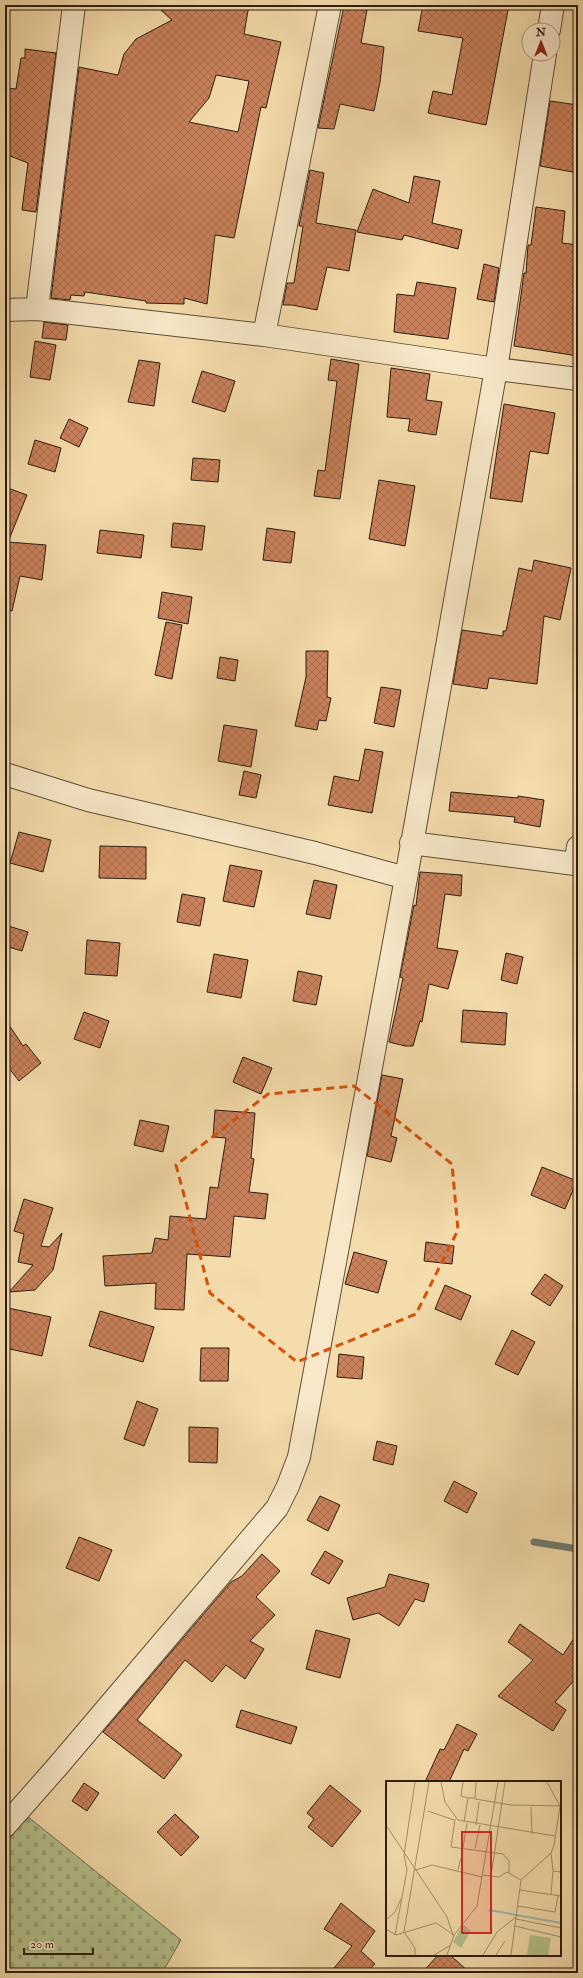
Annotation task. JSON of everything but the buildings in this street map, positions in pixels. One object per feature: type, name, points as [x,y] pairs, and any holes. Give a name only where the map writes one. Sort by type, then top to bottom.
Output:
[{"type":"street","points":[[37,309],[74,5]]},
{"type":"street","points":[[264,335],[330,5]]},
{"type":"street","points":[[550,22],[553,5]]},
{"type":"street","points":[[5,1826],[277,1508],[288,1486],[299,1457],[406,878],[496,369],[544,62]]},
{"type":"street","points":[[5,310],[37,309],[264,335],[578,380]]},
{"type":"street","points":[[5,774],[88,800],[315,852],[406,878]]},
{"type":"street","points":[[412,843],[577,858]]},
{"type":"highlighted area","points":[[354,1086],[452,1164],[458,1230],[416,1314],[297,1362],[210,1293],[176,1165],[268,1094]]},
{"type":"green space","points":[[27,1816],[181,1940],[162,1973],[5,1973],[5,1844]]},
{"type":"waterway","points":[[534,1542],[578,1549]]}]
